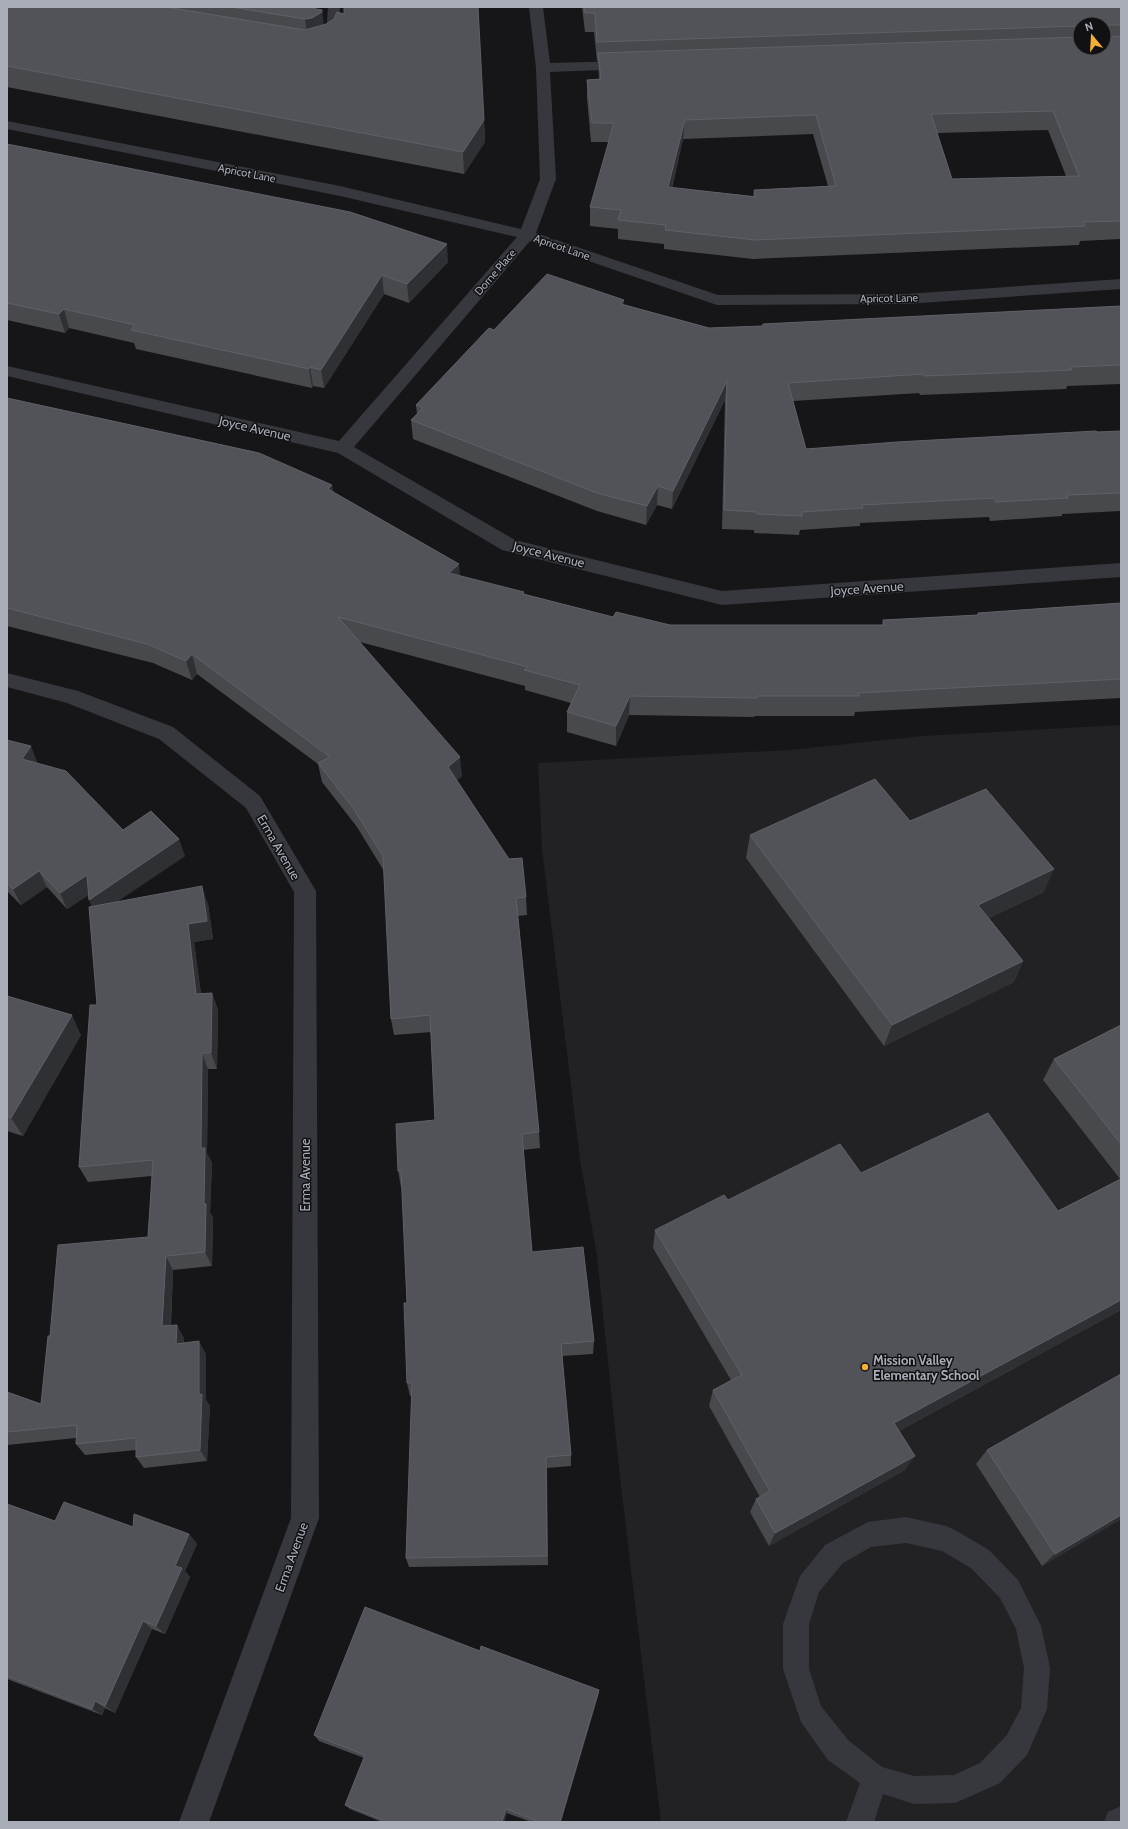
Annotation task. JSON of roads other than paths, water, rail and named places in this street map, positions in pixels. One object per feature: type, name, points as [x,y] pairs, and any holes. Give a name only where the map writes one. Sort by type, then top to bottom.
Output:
[{"type":"street","name":"Dorne Place","points":[[343,448],[527,235],[548,179],[543,68],[536,7]]},
{"type":"street","points":[[543,68],[638,65]]},
{"type":"street","name":"Apricot Lane","points":[[7,125],[340,191],[527,235],[717,300],[906,299],[1121,284]]},
{"type":"street","name":"Joyce Avenue","points":[[7,371],[343,448],[509,545],[722,598],[1121,570]]},
{"type":"street","name":"Erma Avenue","points":[[7,680],[71,696],[166,734],[253,802],[305,891],[305,1518],[194,1822]]},
{"type":"lane","points":[[314,46],[319,45],[332,37],[334,7]]},
{"type":"lane","points":[[906,1530],[946,1539],[980,1559],[1009,1589],[1028,1626],[1038,1668],[1034,1709],[1017,1745],[990,1773],[954,1789],[914,1790],[874,1778],[838,1750],[810,1712],[796,1668],[796,1624],[809,1584],[834,1554],[868,1535],[906,1530]]},
{"type":"lane","points":[[860,1822],[874,1778]]},
{"type":"place","name":"Mission Valley Elementary School","points":[[865,1367]]}]
